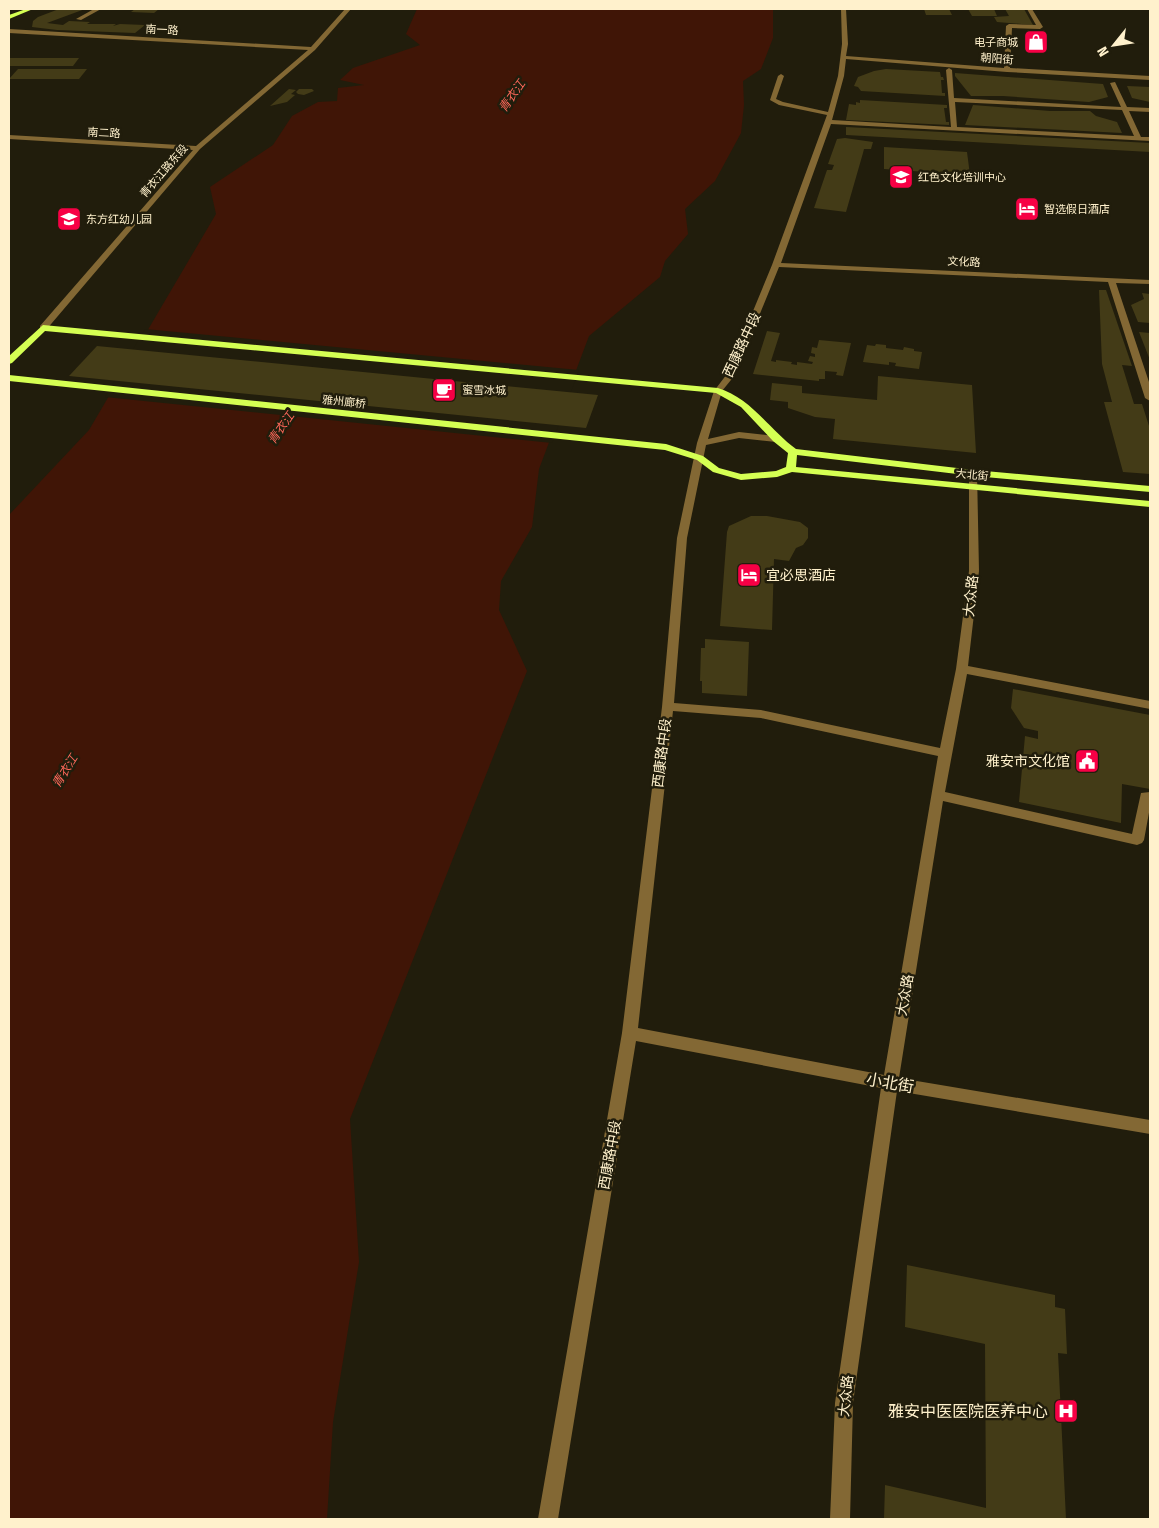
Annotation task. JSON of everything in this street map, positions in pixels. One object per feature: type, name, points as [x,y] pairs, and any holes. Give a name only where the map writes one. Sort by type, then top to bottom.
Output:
[{"type":"main road","points":[[9,11],[15,9]]},
{"type":"main road","points":[[9,17],[30,9]]},
{"type":"main road","points":[[43,328],[718,392],[744,405],[776,439],[793,452],[791,469]]},
{"type":"main road","name":"青衣江路东段","points":[[9,361],[43,328]]},
{"type":"main road","name":"雅州廊桥","points":[[9,378],[666,447],[700,458]]},
{"type":"main road","name":"大北街","points":[[793,452],[974,473],[1150,489]]},
{"type":"main road","name":"大北街","points":[[700,458],[716,470],[741,477],[777,474],[791,469],[1150,504]]},
{"type":"street","points":[[79,19],[98,9]]},
{"type":"street","name":"青衣江路东段","points":[[43,328],[198,148],[314,49],[348,9]]},
{"type":"street","name":"西康路中段","points":[[548,1519],[630,1033],[668,707],[682,538],[702,443],[718,392],[731,375],[776,265],[829,118],[841,76],[844,55],[843,9]]},
{"type":"street","points":[[1007,68],[1009,26],[1040,27],[1030,9]]},
{"type":"street","name":"南一路","points":[[9,31],[314,49]]},
{"type":"street","name":"朝阳街","points":[[844,55],[1150,77]]},
{"type":"street","points":[[949,70],[950,100],[954,129]]},
{"type":"street","points":[[781,76],[773,100],[829,118],[954,129],[1150,139]]},
{"type":"street","points":[[1114,83],[1138,138]]},
{"type":"street","points":[[950,100],[1150,110]]},
{"type":"street","name":"南二路","points":[[9,138],[198,148]]},
{"type":"street","name":"文化路","points":[[776,265],[1150,282]]},
{"type":"street","points":[[1111,280],[1150,398]]},
{"type":"street","points":[[702,443],[740,435],[776,439]]},
{"type":"street","name":"大众路","points":[[840,1519],[844,1404],[890,1083],[945,753],[962,669],[974,571],[974,473]]},
{"type":"street","points":[[962,669],[1150,705]]},
{"type":"street","points":[[668,707],[761,714],[945,753]]},
{"type":"street","points":[[939,795],[1137,840],[1146,796],[1150,797]]},
{"type":"street","name":"小北街","points":[[630,1033],[890,1083],[1150,1127]]},
{"type":"water","name":"青衣江","points":[[417,9],[773,9],[773,38],[761,69],[743,81],[744,105],[741,133],[715,181],[685,209],[688,234],[665,261],[660,277],[589,336],[539,469],[532,527],[501,581],[499,610],[527,671],[350,1119],[359,1262],[333,1422],[327,1519],[9,1519],[9,515],[89,430],[216,214],[210,187],[273,145],[292,116],[318,102],[337,101],[338,88],[364,85],[340,80],[353,68],[420,45],[406,34]]},
{"type":"pier","points":[[145,329],[579,370],[552,443],[105,397]]},
{"type":"building","points":[[59,9],[85,9],[47,23],[63,25],[69,21],[90,22],[87,24],[116,24],[113,26],[120,24],[145,25],[135,33],[57,30],[32,27],[33,21],[38,17]]},
{"type":"building","points":[[135,9],[159,9],[154,13],[131,12]]},
{"type":"building","points":[[924,9],[949,9],[952,15],[926,15]]},
{"type":"building","points":[[968,9],[994,9],[997,16],[972,16]]},
{"type":"building","points":[[1005,9],[1024,9],[1033,25],[997,22],[994,17],[1009,16]]},
{"type":"building","points":[[9,58],[79,58],[73,66],[9,66]]},
{"type":"building","points":[[18,69],[87,69],[79,79],[9,79]]},
{"type":"building","points":[[886,69],[940,72],[944,80],[941,80],[942,93],[945,93],[945,96],[861,91],[858,87],[854,86],[858,77]]},
{"type":"building","points":[[955,73],[1103,84],[1108,97],[1089,102],[1003,96],[971,96],[955,76]]},
{"type":"building","points":[[1127,86],[1150,87],[1150,102],[1132,98]]},
{"type":"building","points":[[289,89],[296,90],[291,94],[295,95],[287,102],[270,106]]},
{"type":"building","points":[[299,89],[312,89],[314,91],[304,95],[296,92]]},
{"type":"building","points":[[860,100],[947,105],[947,108],[944,108],[946,122],[949,122],[949,125],[846,120],[849,104],[856,105],[856,102],[860,103]]},
{"type":"building","points":[[973,105],[1050,111],[1090,111],[1096,116],[1117,122],[1122,133],[965,125]]},
{"type":"building","points":[[846,127],[1150,143],[1150,152],[846,135]]},
{"type":"building","points":[[845,138],[873,142],[871,149],[864,149],[846,212],[814,208],[827,170],[832,170],[834,165],[828,164],[837,139]]},
{"type":"building","points":[[884,147],[967,152],[970,175],[884,169]]},
{"type":"building","points":[[1099,290],[1106,290],[1132,366],[1122,365],[1134,404],[1142,404],[1150,429],[1150,474],[1123,472],[1104,402],[1112,402],[1102,364]]},
{"type":"building","points":[[1142,293],[1150,294],[1150,323],[1138,322],[1131,305],[1144,299]]},
{"type":"building","points":[[767,331],[780,333],[771,361],[792,362],[791,364],[797,365],[797,362],[812,364],[813,362],[808,361],[810,356],[815,357],[815,354],[811,353],[812,347],[817,348],[819,340],[851,343],[843,376],[836,375],[837,372],[825,371],[825,379],[819,379],[819,381],[753,374]]},
{"type":"building","points":[[1139,332],[1150,333],[1150,360]]},
{"type":"building","points":[[876,344],[886,345],[886,348],[903,350],[904,347],[922,352],[919,369],[895,366],[896,363],[889,362],[889,365],[863,362],[867,345],[875,346]]},
{"type":"building","points":[[97,346],[598,395],[586,428],[69,376]]},
{"type":"building","points":[[878,376],[972,385],[976,453],[833,439],[835,419],[815,417],[788,408],[788,402],[770,400],[772,383],[802,386],[802,393],[877,400]]},
{"type":"building","name":"宜必思酒店","points":[[751,516],[767,516],[800,522],[808,528],[808,538],[803,545],[796,548],[789,561],[774,559],[772,630],[720,626],[727,532],[729,526]]},
{"type":"building","points":[[705,639],[749,642],[747,696],[702,693],[702,681],[700,681],[701,648],[705,648]]},
{"type":"building","name":"雅安市文化馆","points":[[1013,689],[1150,715],[1150,789],[1122,784],[1121,823],[1019,802],[1025,736],[1038,739],[1038,731],[1024,728],[1011,708]]},
{"type":"building","points":[[907,1265],[1055,1295],[1055,1307],[1065,1309],[1067,1354],[1058,1353],[1066,1519],[884,1519],[885,1485],[986,1508],[985,1344],[905,1327]]},
{"type":"place","name":"电子商城","points":[[1036,42]]},
{"type":"place","name":"红色文化培训中心","points":[[901,177]]},
{"type":"place","name":"智选假日酒店","points":[[1027,209]]},
{"type":"place","name":"东方红幼儿园","points":[[69,219]]},
{"type":"place","name":"蜜雪冰城","points":[[444,390]]},
{"type":"place","name":"宜必思酒店","points":[[749,575]]},
{"type":"place","name":"雅安市文化馆","points":[[1087,761]]},
{"type":"place","name":"雅安中医医院医养中心","points":[[1066,1411]]}]
